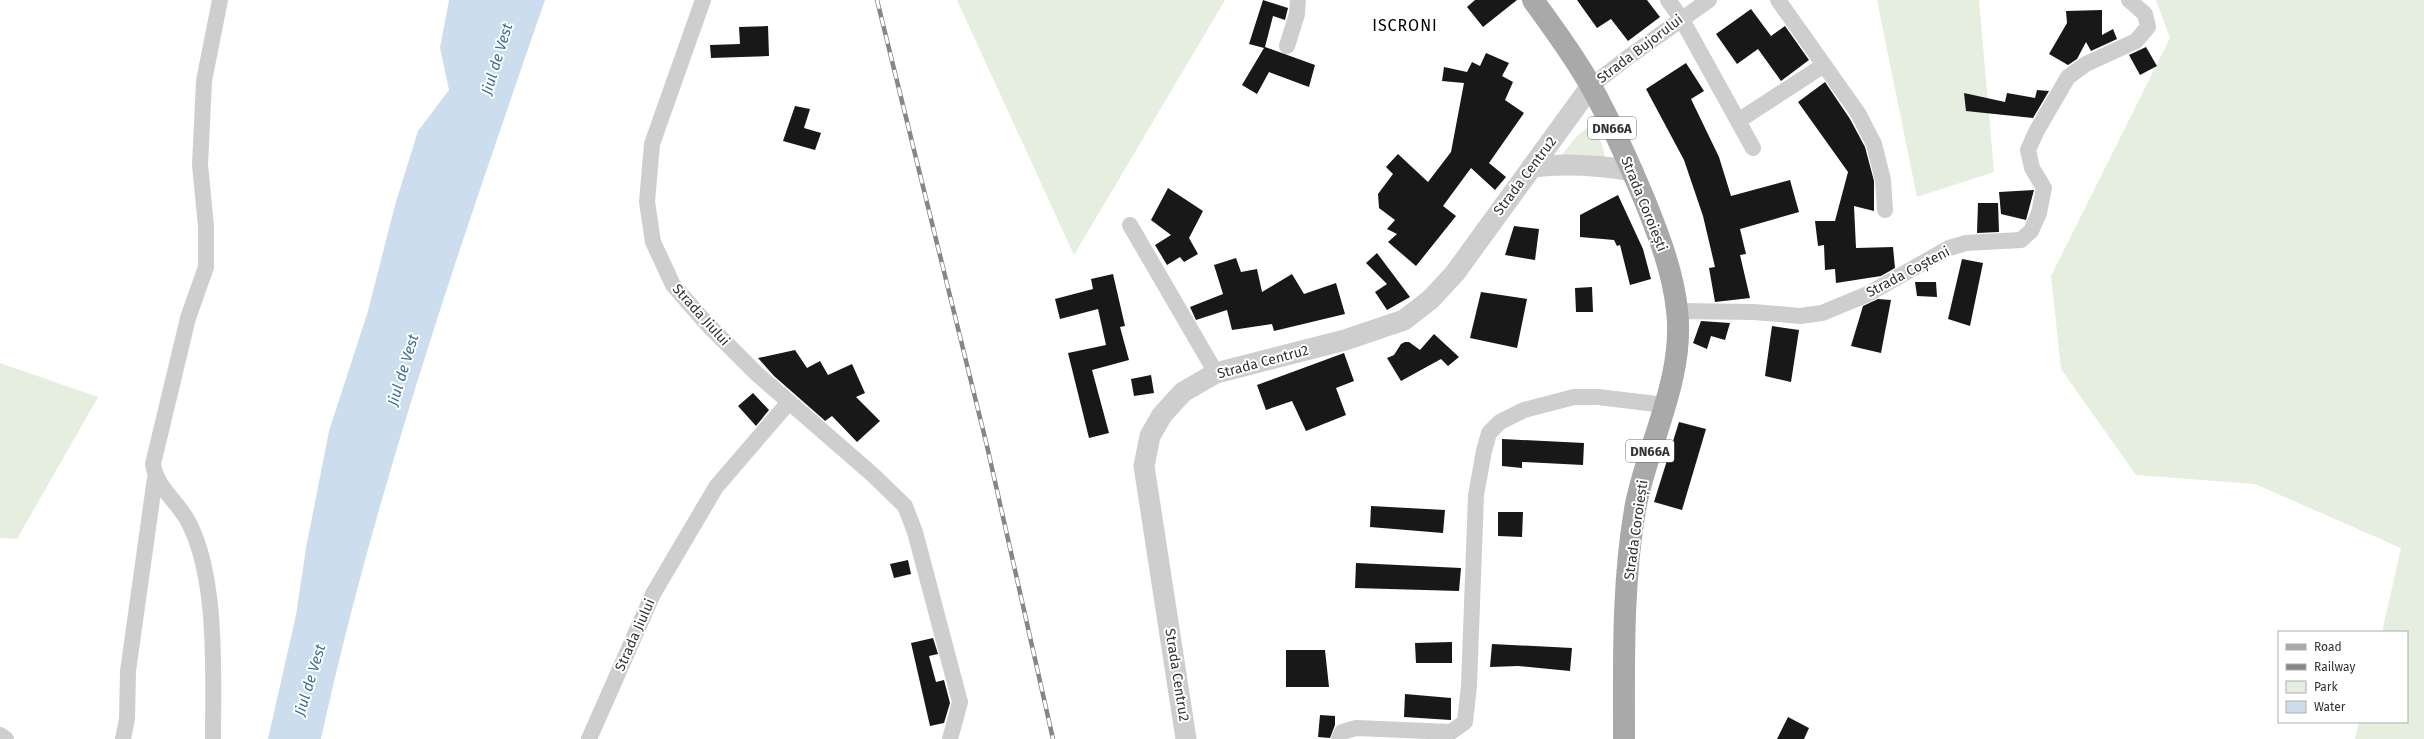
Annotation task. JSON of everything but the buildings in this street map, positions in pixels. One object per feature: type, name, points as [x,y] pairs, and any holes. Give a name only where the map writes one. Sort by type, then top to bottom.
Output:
[{"type":"main road","name":"Strada Coroiești","points":[[1533,0],[1591,86],[1633,171],[1660,238],[1677,311],[1676,348],[1665,405],[1644,472],[1636,505],[1630,546],[1624,671],[1624,739]]},
{"type":"street","points":[[123,739],[127,719],[128,670],[155,478],[153,464],[188,318],[206,267],[206,226],[200,165],[203,88],[220,0]]},
{"type":"street","name":"Strada Jiului","points":[[703,0],[652,144],[647,202],[653,242],[673,285],[707,324],[789,402],[873,475],[905,506],[917,539],[960,702],[950,739]]},
{"type":"street","points":[[1287,46],[1297,14],[1298,0]]},
{"type":"street","points":[[1668,0],[1681,18],[1753,148]]},
{"type":"street","name":"Strada Bujorului","points":[[1591,86],[1681,18],[1709,0]]},
{"type":"street","points":[[1778,0],[1858,113],[1874,144],[1883,180],[1885,210]]},
{"type":"street","name":"Strada Coșteni","points":[[1677,311],[1754,312],[1800,316],[1822,313],[1868,294],[1948,248],[1966,243],[2021,240],[2031,231],[2039,213],[2044,188],[2032,168],[2028,150],[2036,132],[2068,78],[2086,64],[2136,41],[2148,27],[2145,14],[2129,0]]},
{"type":"street","points":[[1738,121],[1824,65]]},
{"type":"street","name":"Strada Centru2","points":[[1186,739],[1144,466],[1150,436],[1162,415],[1183,392],[1216,373],[1345,340],[1404,320],[1431,300],[1455,273],[1591,86]]},
{"type":"street","points":[[1532,167],[1561,164],[1598,165],[1633,171]]},
{"type":"street","points":[[1130,226],[1216,373]]},
{"type":"street","points":[[1339,739],[1342,732],[1356,728],[1451,732],[1464,722],[1469,686],[1476,494],[1489,433],[1500,422],[1524,410],[1574,397],[1598,397],[1665,405]]},
{"type":"street","name":"Strada Jiului","points":[[589,739],[653,594],[716,487],[789,402]]},
{"type":"street","points":[[155,478],[189,523],[205,572],[213,644],[213,739]]},
{"type":"street","points":[[0,735],[6,739]]},
{"type":"green space","points":[[957,0],[1225,0],[1074,255]]},
{"type":"green space","points":[[1877,0],[1979,0],[1994,172],[1917,197]]},
{"type":"green space","points":[[2156,0],[2424,0],[2424,739],[2355,739],[2359,723],[2408,723],[2408,631],[2382,631],[2401,548],[2255,484],[2136,475],[2061,369],[2051,276],[2170,38]]},
{"type":"green space","points":[[1589,126],[1596,132],[1606,161],[1561,156],[1576,137]]},
{"type":"green space","points":[[0,363],[98,397],[17,539],[0,538]]},
{"type":"water","name":"Jiul de Vest","points":[[449,0],[545,0],[482,183],[422,366],[367,551],[321,739],[268,739],[296,615],[306,548],[329,431],[368,311],[395,205],[418,131],[449,90],[440,48]]},
{"type":"railway","points":[[877,0],[987,446],[1053,739]]},
{"type":"district","name":"ISCRONI","points":[[1405,25]]}]
